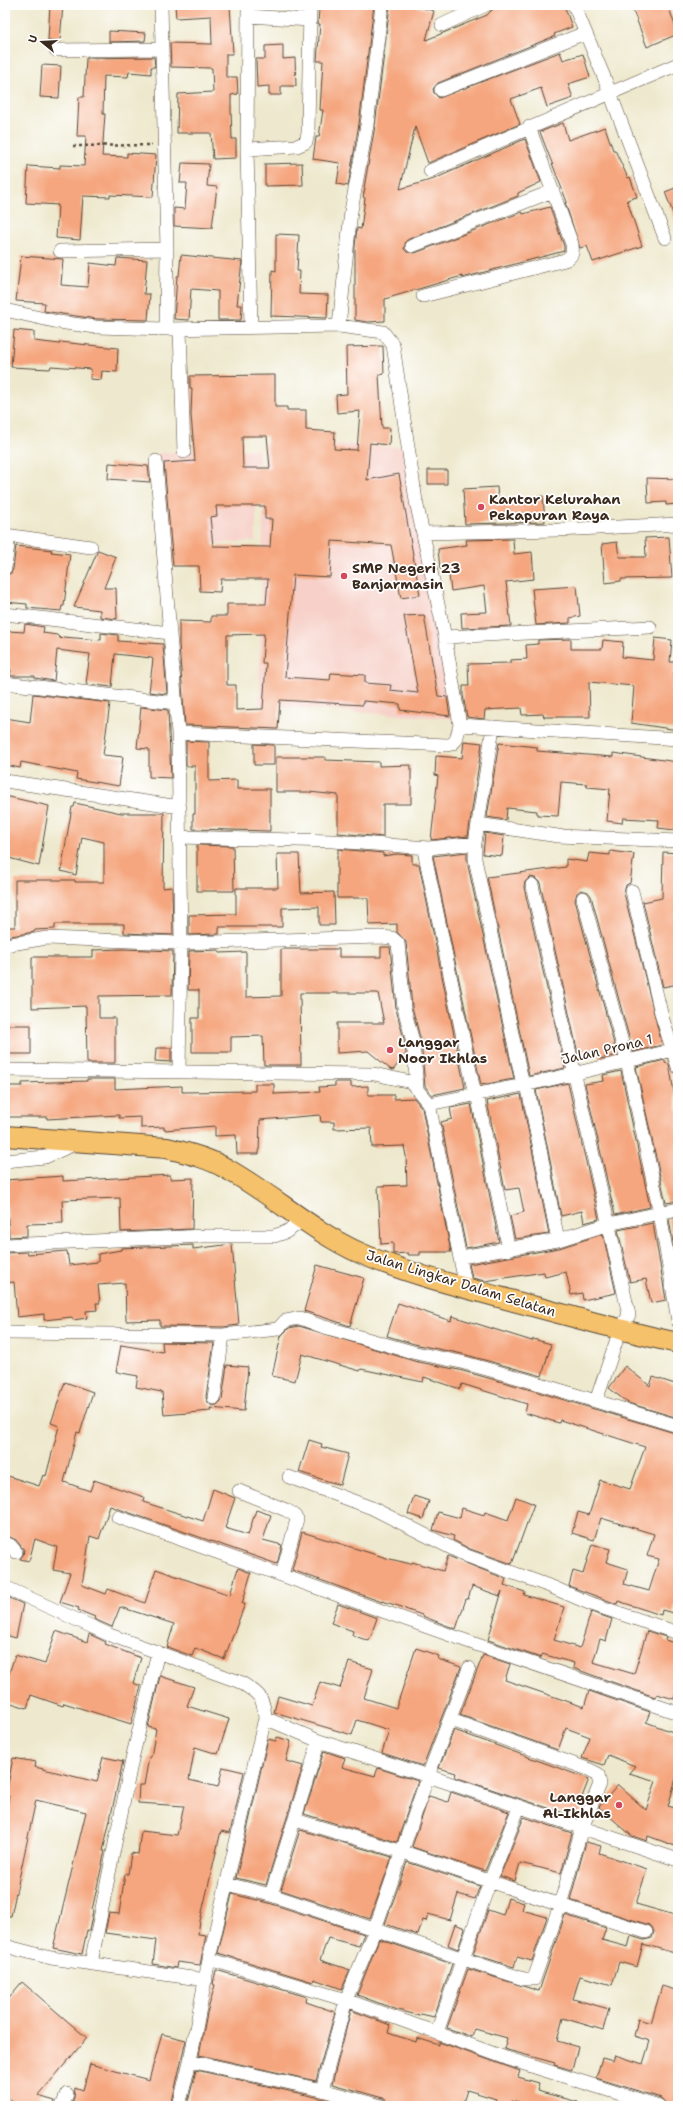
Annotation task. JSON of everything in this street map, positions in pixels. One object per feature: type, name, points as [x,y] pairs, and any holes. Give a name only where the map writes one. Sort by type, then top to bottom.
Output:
[{"type":"main road","name":"Jalan Lingkar Dalam Selatan","points":[[5,1136],[167,1148],[191,1154],[227,1168],[359,1252],[466,1288],[620,1330],[678,1344]]},
{"type":"street","points":[[161,5],[167,249],[166,329]]},
{"type":"street","points":[[247,149],[297,146],[306,142],[308,133],[310,5]]},
{"type":"street","points":[[340,326],[351,211],[367,125],[382,5]]},
{"type":"street","points":[[442,25],[486,5]]},
{"type":"street","points":[[574,5],[665,238]]},
{"type":"street","points":[[251,328],[247,149],[248,10],[310,20]]},
{"type":"street","points":[[441,90],[585,33]]},
{"type":"street","points":[[56,50],[161,48]]},
{"type":"street","points":[[430,171],[678,64]]},
{"type":"street","points":[[423,296],[565,260],[571,257],[573,252],[572,244],[530,127]]},
{"type":"street","points":[[412,246],[552,191]]},
{"type":"street","points":[[60,251],[167,249]]},
{"type":"street","points":[[5,310],[58,322],[96,327],[180,329],[340,326],[383,332],[393,344],[416,501],[445,638],[460,725],[456,740],[452,744],[447,745],[178,732]]},
{"type":"street","points":[[180,329],[184,452]]},
{"type":"street","points":[[156,461],[178,732],[181,943],[179,1072]]},
{"type":"street","points":[[424,533],[558,530],[678,524]]},
{"type":"street","points":[[5,568],[7,535],[91,547]]},
{"type":"street","points":[[5,614],[170,633]]},
{"type":"street","points":[[445,638],[650,627]]},
{"type":"street","points":[[5,683],[175,703]]},
{"type":"street","points":[[460,725],[678,739]]},
{"type":"street","points":[[492,727],[475,843],[475,859],[558,1240]]},
{"type":"street","points":[[5,781],[180,807]]},
{"type":"street","points":[[478,824],[558,836],[678,840]]},
{"type":"street","points":[[180,838],[332,841],[429,848],[475,843]]},
{"type":"street","points":[[429,848],[425,858],[509,1250]]},
{"type":"street","points":[[532,885],[548,961],[576,1073],[629,1315],[620,1330],[596,1401]]},
{"type":"street","points":[[632,891],[662,1017],[676,1049],[678,1067]]},
{"type":"street","points":[[584,898],[627,1061],[660,1213],[678,1321]]},
{"type":"street","points":[[5,944],[47,938],[181,943],[379,937],[395,940],[400,948],[398,957],[404,1008],[412,1042],[417,1088]]},
{"type":"street","name":"Jalan Prona 1","points":[[429,1104],[543,1081],[676,1049]]},
{"type":"street","points":[[5,1070],[374,1074],[412,1082],[429,1104],[461,1257],[466,1288]]},
{"type":"street","points":[[5,1161],[45,1157],[79,1141]]},
{"type":"street","points":[[461,1257],[509,1250],[558,1240],[609,1224],[678,1209]]},
{"type":"street","points":[[5,1245],[204,1236],[274,1236],[286,1232],[305,1219]]},
{"type":"street","points":[[5,1333],[223,1335],[278,1328],[285,1321],[300,1318],[321,1326],[416,1353],[461,1362],[678,1426]]},
{"type":"street","points":[[214,1398],[223,1335]]},
{"type":"street","points":[[289,1477],[372,1508],[467,1556],[552,1587],[589,1603],[678,1633]]},
{"type":"street","points":[[239,1491],[286,1510],[293,1514],[297,1519],[282,1575]]},
{"type":"street","points":[[118,1517],[478,1645],[678,1713]]},
{"type":"street","points":[[5,1543],[10,1545],[16,1552]]},
{"type":"street","points":[[5,1587],[110,1635],[240,1682],[255,1691],[262,1699],[265,1718],[209,1960],[190,2061],[179,2106]]},
{"type":"street","points":[[91,1963],[132,1759],[158,1652]]},
{"type":"street","points":[[322,2090],[346,2000],[376,1929],[428,1776],[470,1668]]},
{"type":"street","points":[[265,1718],[319,1741],[678,1860]]},
{"type":"street","points":[[227,1884],[271,1895],[524,1979],[534,1979],[560,1905],[582,1828],[600,1784],[600,1778],[596,1772],[451,1720]]},
{"type":"street","points":[[271,1895],[319,1741]]},
{"type":"street","points":[[437,2032],[490,1881],[519,1807]]},
{"type":"street","points":[[295,1820],[403,1852],[560,1905],[646,1932]]},
{"type":"street","points":[[5,1946],[51,1958],[206,1980]]},
{"type":"street","points":[[209,1960],[346,2000],[506,2058],[659,2106]]},
{"type":"street","points":[[190,2061],[322,2090],[381,2106]]},
{"type":"path","points":[[73,146],[164,145]]},
{"type":"shaded area","name":"SMP Negeri 23 Banjarmasin","points":[[265,442],[402,447],[454,719],[259,705]]},
{"type":"shaded area","points":[[259,449],[255,541],[165,547],[158,453]]},
{"type":"building","points":[[50,5],[63,5],[60,41],[48,40]]},
{"type":"building","points":[[175,5],[230,5],[233,54],[226,54],[226,77],[237,77],[238,94],[231,95],[232,139],[236,139],[236,158],[213,159],[211,133],[177,133],[178,94],[213,92],[212,68],[171,67],[170,43],[212,44],[211,16],[176,18]]},
{"type":"building","points":[[324,5],[374,5],[359,124],[348,186],[337,184],[340,163],[313,159],[316,137],[319,137],[323,110],[320,110],[323,61],[317,61],[320,24],[318,24],[319,8],[323,9]]},
{"type":"building","points":[[390,5],[413,5],[434,11],[426,40],[487,15],[493,9],[503,5],[564,5],[572,27],[554,34],[555,36],[438,83],[433,89],[434,93],[439,98],[560,52],[563,60],[583,54],[590,77],[568,84],[573,98],[547,107],[541,88],[511,99],[520,124],[428,163],[415,127],[400,189],[434,179],[525,139],[541,182],[518,193],[518,196],[409,239],[406,241],[404,249],[407,252],[415,253],[522,212],[523,214],[550,207],[564,246],[564,251],[462,278],[462,276],[385,299],[385,321],[367,322],[355,320],[355,246],[357,228],[361,229],[365,198],[363,197],[364,188],[375,126]]},
{"type":"building","points":[[631,5],[668,5],[678,34],[647,47]]},
{"type":"building","points":[[109,31],[146,33],[145,41],[109,42]]},
{"type":"building","points":[[283,45],[283,59],[295,58],[296,86],[281,86],[281,95],[269,95],[269,86],[257,87],[256,59],[265,59],[265,46]]},
{"type":"building","points":[[154,57],[155,67],[151,67],[151,74],[129,72],[128,77],[104,76],[103,114],[105,114],[102,156],[127,157],[127,153],[156,155],[153,197],[110,195],[110,197],[83,196],[80,240],[56,238],[58,205],[26,203],[28,166],[60,168],[60,165],[84,166],[86,136],[77,136],[79,97],[84,97],[86,58]]},
{"type":"building","points":[[42,65],[61,66],[59,98],[40,97]]},
{"type":"building","points":[[563,123],[568,140],[605,127],[613,150],[615,150],[628,178],[630,177],[637,197],[627,200],[642,246],[593,262],[587,246],[580,248],[565,202],[567,202],[540,132]]},
{"type":"building","points":[[182,163],[209,164],[207,186],[217,187],[212,228],[174,226],[174,208],[185,209],[187,183],[180,183]]},
{"type":"building","points":[[302,163],[303,185],[265,186],[265,164]]},
{"type":"building","points":[[678,187],[678,224],[677,224],[665,192]]},
{"type":"building","points":[[276,234],[299,235],[297,271],[300,271],[299,294],[328,295],[327,318],[271,316],[272,270],[276,271]]},
{"type":"building","points":[[181,255],[242,261],[237,305],[242,305],[241,320],[218,320],[218,291],[191,289],[189,320],[174,319],[177,276],[179,276]]},
{"type":"building","points":[[21,256],[63,259],[61,285],[88,287],[90,263],[116,266],[117,258],[147,260],[144,294],[150,294],[148,320],[97,319],[69,315],[44,311],[45,303],[16,301]]},
{"type":"building","points":[[14,330],[34,332],[34,341],[118,348],[117,372],[102,371],[101,380],[90,379],[91,369],[51,366],[50,369],[11,367]]},
{"type":"building","points":[[383,346],[384,374],[379,375],[382,428],[390,428],[389,445],[370,443],[367,480],[399,474],[420,595],[401,598],[391,545],[332,541],[330,577],[293,575],[285,677],[330,680],[331,673],[365,675],[365,683],[391,685],[390,690],[418,693],[404,616],[424,615],[438,696],[447,697],[450,716],[400,710],[400,704],[363,701],[363,705],[280,700],[278,729],[185,725],[179,644],[179,621],[211,622],[211,616],[227,616],[227,604],[266,604],[268,579],[221,579],[220,592],[200,591],[199,566],[173,566],[164,463],[195,461],[191,415],[192,388],[190,388],[190,376],[275,375],[275,407],[287,407],[287,410],[306,410],[306,430],[335,432],[334,449],[357,450],[360,411],[337,413],[336,395],[347,394],[346,347]],"holes":[[[242,436],[267,436],[270,468],[243,468]],[[216,506],[265,506],[265,519],[272,519],[270,547],[213,546],[210,517],[217,516]],[[264,634],[262,663],[266,663],[263,709],[236,710],[236,685],[227,685],[227,635]]]},
{"type":"building","points":[[109,463],[148,466],[150,482],[108,479]]},
{"type":"building","points":[[428,470],[447,470],[447,484],[428,484]]},
{"type":"building","points":[[647,478],[678,479],[678,504],[666,505],[666,502],[648,503]]},
{"type":"building","points":[[497,487],[498,500],[543,496],[545,522],[465,524],[463,489]]},
{"type":"building","points":[[669,537],[672,578],[621,579],[621,581],[605,583],[602,544],[617,542],[619,557],[646,557],[645,538]]},
{"type":"building","points":[[513,539],[514,554],[532,552],[534,579],[506,582],[511,626],[462,628],[461,613],[487,612],[484,586],[451,591],[448,568],[440,569],[438,549],[467,545],[466,540]]},
{"type":"building","points":[[16,546],[52,550],[51,552],[70,554],[64,606],[62,606],[61,611],[27,608],[27,604],[5,602],[5,576],[11,573],[13,569]]},
{"type":"building","points":[[98,550],[116,557],[104,588],[116,588],[117,619],[100,617],[100,610],[74,607]]},
{"type":"building","points":[[577,586],[580,616],[570,618],[570,623],[536,625],[532,589]]},
{"type":"building","points":[[25,624],[44,627],[43,633],[57,635],[61,639],[63,637],[101,640],[101,633],[118,635],[118,641],[163,644],[167,694],[149,692],[153,659],[151,658],[115,654],[112,687],[86,684],[90,654],[57,650],[54,681],[35,678],[35,676],[10,676],[11,670],[5,669],[5,649],[8,631],[24,632]]},
{"type":"building","points":[[655,638],[672,640],[670,662],[676,662],[674,675],[678,675],[678,730],[631,723],[634,686],[589,682],[590,717],[544,717],[543,714],[522,715],[521,708],[485,710],[484,719],[467,717],[463,686],[469,686],[468,664],[510,663],[510,660],[527,659],[526,645],[538,644],[538,640],[571,639],[571,649],[602,649],[603,640],[623,642],[622,657],[653,660]]},
{"type":"building","points":[[33,694],[110,703],[103,755],[123,757],[119,786],[76,779],[77,773],[21,762],[20,768],[5,765],[5,718],[30,722]]},
{"type":"building","points":[[141,707],[168,710],[171,778],[149,777],[149,749],[137,748]]},
{"type":"building","points":[[186,741],[209,742],[209,781],[237,780],[237,789],[270,789],[270,831],[193,829],[193,814],[195,814],[195,766],[186,766]]},
{"type":"building","points":[[464,741],[482,743],[468,836],[431,840],[438,776],[435,775],[436,756],[462,758]]},
{"type":"building","points":[[499,743],[537,747],[537,751],[613,757],[613,753],[678,762],[678,803],[675,830],[658,828],[659,820],[623,818],[622,823],[607,821],[610,789],[587,787],[587,784],[561,782],[558,816],[537,815],[537,811],[507,808],[506,820],[487,817]]},
{"type":"building","points":[[254,744],[274,745],[274,765],[254,765]]},
{"type":"building","points":[[276,757],[325,757],[325,760],[379,762],[379,766],[411,765],[411,804],[383,804],[383,837],[338,833],[338,795],[309,792],[276,792]]},
{"type":"building","points":[[5,796],[49,806],[39,866],[5,857]]},
{"type":"building","points":[[75,803],[121,813],[164,813],[163,888],[172,887],[173,935],[124,933],[124,924],[55,924],[55,929],[35,930],[34,932],[5,937],[5,927],[15,927],[15,880],[75,880],[75,882],[104,882],[104,842],[82,837],[76,875],[61,871],[72,807],[74,807]]},
{"type":"building","points":[[485,833],[504,836],[502,856],[483,854]]},
{"type":"building","points":[[197,845],[233,846],[234,891],[197,891]]},
{"type":"building","points":[[338,849],[383,853],[383,856],[397,854],[412,855],[412,864],[419,864],[465,1088],[432,1095],[425,1086],[421,1041],[412,1007],[406,942],[397,932],[397,924],[369,925],[368,898],[337,898]]},
{"type":"building","points":[[610,851],[634,854],[630,883],[626,885],[624,893],[662,1045],[633,1052],[591,896],[588,892],[581,890],[577,893],[575,900],[617,1055],[600,1059],[598,1054],[579,1058],[540,883],[535,878],[530,877],[525,882],[524,887],[565,1068],[529,1076],[487,877],[566,867],[566,859],[587,862],[589,853],[610,855]]},
{"type":"building","points":[[467,852],[467,861],[514,1079],[481,1085],[433,856]]},
{"type":"building","points":[[663,852],[678,853],[678,984],[663,987],[643,902],[662,898]]},
{"type":"building","points":[[277,854],[299,854],[301,893],[334,892],[335,925],[319,925],[319,907],[282,908],[282,927],[219,927],[219,934],[189,935],[189,915],[236,914],[236,888],[278,888]]},
{"type":"building","points":[[381,947],[390,947],[396,1009],[405,1043],[406,1054],[393,1070],[368,1051],[337,1053],[337,1023],[384,1023],[378,993],[300,993],[301,1065],[264,1065],[263,1036],[231,1037],[231,1052],[192,1052],[192,1018],[199,1018],[199,990],[188,990],[189,951],[219,950],[219,953],[246,952],[246,997],[281,996],[281,949],[339,949],[339,957],[381,957]]},
{"type":"building","points":[[124,949],[173,951],[172,995],[99,996],[99,1018],[115,1018],[115,1063],[87,1063],[86,1006],[32,1008],[32,957],[93,957],[93,950]]},
{"type":"building","points":[[8,1025],[31,1025],[31,1054],[5,1054],[5,1028],[8,1028]]},
{"type":"building","points":[[156,1048],[171,1048],[171,1062],[155,1061]]},
{"type":"building","points":[[665,1060],[665,1063],[669,1064],[678,1114],[678,1201],[666,1203],[636,1067]]},
{"type":"building","points":[[621,1071],[650,1207],[615,1215],[585,1084],[604,1081],[603,1075]]},
{"type":"building","points":[[87,1079],[115,1079],[115,1089],[182,1086],[182,1092],[255,1091],[255,1084],[274,1084],[274,1094],[320,1092],[319,1087],[335,1086],[335,1082],[351,1082],[351,1087],[368,1086],[368,1095],[394,1095],[394,1099],[414,1098],[422,1108],[451,1252],[420,1252],[420,1255],[408,1255],[408,1253],[393,1254],[393,1243],[381,1244],[378,1186],[407,1185],[406,1156],[404,1146],[372,1147],[371,1128],[334,1129],[334,1122],[321,1122],[320,1115],[260,1120],[259,1154],[237,1154],[236,1135],[215,1136],[215,1126],[164,1130],[164,1127],[141,1128],[141,1117],[119,1118],[119,1115],[47,1119],[47,1117],[5,1117],[5,1086],[22,1086],[22,1083],[87,1081]]},
{"type":"building","points":[[568,1083],[599,1219],[584,1223],[582,1211],[561,1216],[536,1090]]},
{"type":"building","points":[[521,1094],[549,1234],[515,1239],[510,1216],[524,1212],[519,1188],[505,1190],[487,1101]]},
{"type":"building","points":[[471,1104],[499,1242],[466,1248],[441,1122],[452,1119],[450,1108]]},
{"type":"building","points":[[170,1175],[170,1179],[193,1178],[192,1229],[121,1232],[120,1198],[62,1200],[63,1223],[27,1224],[27,1236],[9,1237],[5,1180],[63,1176],[63,1181]]},
{"type":"building","points":[[678,1217],[678,1272],[669,1219]]},
{"type":"building","points":[[653,1223],[666,1300],[651,1303],[646,1279],[630,1282],[618,1230]]},
{"type":"building","points":[[603,1234],[616,1293],[583,1300],[582,1293],[571,1295],[566,1272],[545,1277],[544,1272],[485,1281],[472,1278],[469,1264],[559,1248]]},
{"type":"building","points":[[232,1244],[239,1325],[223,1327],[160,1326],[160,1320],[126,1321],[125,1283],[98,1285],[100,1303],[96,1303],[97,1310],[86,1311],[87,1318],[73,1320],[72,1317],[44,1320],[44,1314],[17,1317],[14,1282],[5,1283],[5,1253],[27,1252],[28,1254],[67,1251],[69,1265],[98,1262],[98,1254],[121,1250],[121,1248],[193,1245],[193,1249]]},
{"type":"building","points":[[317,1265],[364,1278],[350,1326],[304,1311]]},
{"type":"building","points":[[398,1303],[451,1321],[452,1316],[532,1341],[533,1339],[551,1344],[542,1376],[463,1354],[418,1345],[387,1336]]},
{"type":"building","points":[[299,1326],[414,1361],[459,1370],[521,1387],[678,1434],[678,1597],[673,1613],[662,1610],[661,1615],[618,1601],[617,1604],[569,1586],[573,1571],[583,1574],[592,1544],[610,1549],[606,1562],[628,1569],[624,1584],[649,1591],[659,1559],[647,1556],[654,1534],[601,1518],[594,1540],[572,1533],[578,1512],[589,1515],[600,1480],[630,1489],[645,1447],[560,1420],[559,1423],[525,1413],[527,1404],[462,1384],[460,1389],[424,1377],[423,1382],[361,1369],[360,1371],[302,1354],[295,1381],[272,1376],[281,1336],[289,1328]]},
{"type":"building","points":[[162,1342],[214,1343],[206,1397],[207,1401],[212,1406],[217,1405],[222,1400],[227,1365],[248,1367],[244,1411],[210,1408],[211,1411],[164,1415],[162,1392],[136,1387],[138,1376],[116,1372],[121,1345],[163,1352]]},
{"type":"building","points":[[625,1366],[650,1386],[653,1377],[678,1385],[678,1418],[628,1403],[609,1388]]},
{"type":"building","points":[[65,1382],[93,1392],[80,1433],[77,1432],[64,1482],[90,1491],[94,1480],[144,1497],[143,1502],[203,1521],[213,1489],[235,1498],[225,1528],[248,1535],[256,1510],[271,1515],[263,1540],[282,1545],[277,1564],[110,1506],[99,1539],[90,1536],[82,1585],[106,1594],[108,1589],[145,1603],[156,1569],[230,1595],[238,1568],[251,1573],[242,1604],[245,1604],[224,1659],[195,1648],[192,1656],[167,1647],[174,1624],[120,1607],[112,1627],[94,1619],[95,1617],[78,1610],[79,1608],[60,1602],[70,1573],[53,1570],[57,1547],[35,1539],[29,1561],[20,1559],[24,1550],[16,1540],[5,1535],[5,1475],[39,1486],[43,1475],[46,1476],[59,1426],[51,1423]]},
{"type":"building","points":[[309,1440],[322,1444],[321,1447],[348,1454],[340,1485],[299,1472]]},
{"type":"building","points":[[414,1496],[429,1501],[423,1519],[408,1514]]},
{"type":"building","points":[[516,1497],[534,1504],[512,1564],[470,1549],[453,1540],[454,1536],[433,1530],[438,1512],[460,1518],[462,1508],[484,1515],[485,1512],[508,1520]]},
{"type":"building","points":[[302,1532],[390,1559],[411,1564],[412,1562],[443,1571],[448,1556],[506,1579],[504,1585],[525,1592],[524,1595],[564,1607],[554,1640],[580,1648],[591,1612],[612,1619],[606,1641],[600,1639],[593,1662],[634,1674],[647,1631],[666,1637],[665,1640],[678,1644],[678,1685],[674,1699],[657,1694],[655,1697],[595,1676],[573,1668],[574,1663],[542,1654],[541,1658],[488,1640],[502,1591],[500,1596],[472,1586],[456,1629],[405,1608],[382,1602],[292,1570]]},
{"type":"building","points":[[5,1596],[23,1604],[16,1638],[5,1635]]},
{"type":"building","points":[[338,1604],[377,1618],[369,1641],[352,1635],[353,1631],[331,1623]]},
{"type":"building","points":[[56,1631],[87,1642],[89,1634],[106,1642],[105,1644],[141,1658],[133,1683],[141,1686],[131,1724],[64,1703],[63,1706],[31,1695],[27,1708],[5,1701],[5,1686],[15,1655],[45,1664]]},
{"type":"building","points":[[416,1648],[439,1656],[438,1659],[461,1667],[423,1766],[382,1753],[389,1730],[357,1720],[352,1735],[274,1712],[278,1696],[312,1706],[320,1682],[340,1688],[349,1662],[373,1669],[364,1698],[396,1708]]},
{"type":"building","points":[[483,1655],[510,1664],[505,1680],[584,1707],[589,1691],[650,1712],[646,1722],[678,1734],[678,1772],[668,1806],[678,1809],[678,1847],[648,1836],[647,1841],[632,1836],[599,1807],[618,1785],[646,1810],[656,1781],[629,1773],[635,1766],[608,1755],[604,1765],[582,1758],[590,1737],[566,1728],[558,1750],[460,1715]]},
{"type":"building","points":[[160,1676],[194,1687],[187,1706],[229,1719],[218,1754],[195,1747],[189,1780],[218,1787],[223,1767],[244,1772],[230,1833],[221,1831],[200,1921],[198,1934],[206,1935],[200,1965],[177,1962],[176,1968],[153,1964],[156,1940],[105,1933],[109,1913],[119,1914],[125,1874],[128,1874],[131,1853],[138,1854],[141,1831],[177,1835],[184,1806],[138,1803],[139,1785],[144,1785],[156,1729],[148,1727]]},
{"type":"building","points":[[454,1730],[589,1779],[582,1797],[586,1798],[578,1818],[455,1777],[456,1773],[439,1768]]},
{"type":"building","points":[[277,1737],[291,1741],[286,1761],[303,1766],[266,1885],[236,1878],[268,1739],[276,1741]]},
{"type":"building","points":[[324,1751],[345,1758],[342,1767],[375,1776],[378,1768],[418,1781],[397,1842],[304,1814]]},
{"type":"building","points":[[103,1757],[123,1761],[103,1851],[105,1851],[89,1931],[87,1930],[82,1954],[53,1948],[86,1812],[36,1800],[11,1916],[5,1916],[5,1816],[9,1796],[6,1795],[13,1758],[36,1762],[35,1767],[97,1782]]},
{"type":"building","points":[[451,1792],[509,1812],[485,1871],[412,1847],[429,1796],[448,1802]]},
{"type":"building","points":[[524,1817],[572,1833],[561,1873],[520,1863],[515,1881],[500,1876]]},
{"type":"building","points":[[300,1830],[392,1857],[370,1919],[281,1890]]},
{"type":"building","points":[[586,1842],[601,1846],[599,1853],[647,1869],[636,1904],[678,1916],[678,1954],[643,1944],[637,1967],[619,1962],[612,1985],[580,1976],[573,1999],[609,2009],[603,2030],[563,2018],[557,2041],[578,2047],[572,2070],[554,2065],[555,2063],[504,2049],[507,2038],[475,2029],[472,2037],[447,2028],[468,1969],[539,1991],[565,1915],[606,1928],[602,1940],[628,1947],[631,1936],[644,1940],[652,1938],[654,1931],[649,1925],[570,1900]]},
{"type":"building","points":[[407,1862],[480,1886],[475,1899],[458,1894],[450,1920],[428,1914],[426,1921],[423,1920],[418,1935],[385,1924]]},
{"type":"building","points":[[232,1894],[269,1903],[364,1934],[359,1946],[328,1938],[320,1960],[350,1970],[342,1989],[314,1979],[313,1982],[218,1953]]},
{"type":"building","points":[[508,1898],[524,1903],[522,1910],[547,1917],[532,1961],[517,1957],[514,1967],[473,1954],[488,1910],[503,1915]]},
{"type":"building","points":[[455,1924],[465,1928],[458,1949],[448,1945]]},
{"type":"building","points":[[379,1939],[452,1964],[434,2017],[421,2014],[420,2016],[395,2009],[357,1995]]},
{"type":"building","points":[[216,1970],[307,1997],[306,2002],[335,2012],[316,2081],[199,2055],[207,2013],[215,1985],[213,1984]]},
{"type":"building","points":[[22,1982],[87,2038],[38,2096],[55,2101],[54,2106],[17,2106],[5,2095],[5,2002]]},
{"type":"building","points":[[662,1986],[678,1991],[678,2106],[667,2105],[661,2098],[596,2078],[602,2058],[613,2061],[615,2055],[643,2064],[650,2041],[634,2036],[638,2019],[651,2023]]},
{"type":"building","points":[[351,2010],[390,2025],[388,2033],[416,2042],[417,2038],[439,2045],[439,2042],[520,2071],[518,2077],[539,2083],[537,2091],[578,2102],[577,2106],[531,2106],[512,2100],[510,2106],[507,2106],[495,2103],[496,2099],[467,2090],[462,2106],[389,2106],[387,2101],[383,2098],[332,2084]]},
{"type":"building","points":[[162,2034],[186,2040],[171,2106],[71,2106],[75,2087],[83,2090],[90,2064],[149,2080]]},
{"type":"building","points":[[196,2070],[320,2098],[350,2106],[187,2106]]},
{"type":"place","name":"Kantor Kelurahan Pekapuran Raya","points":[[481,507]]},
{"type":"place","name":"SMP Negeri 23 Banjarmasin","points":[[344,576]]},
{"type":"place","name":"Langgar Noor Ikhlas","points":[[390,1050]]},
{"type":"place","name":"Langgar Al-Ikhlas","points":[[619,1805]]}]
